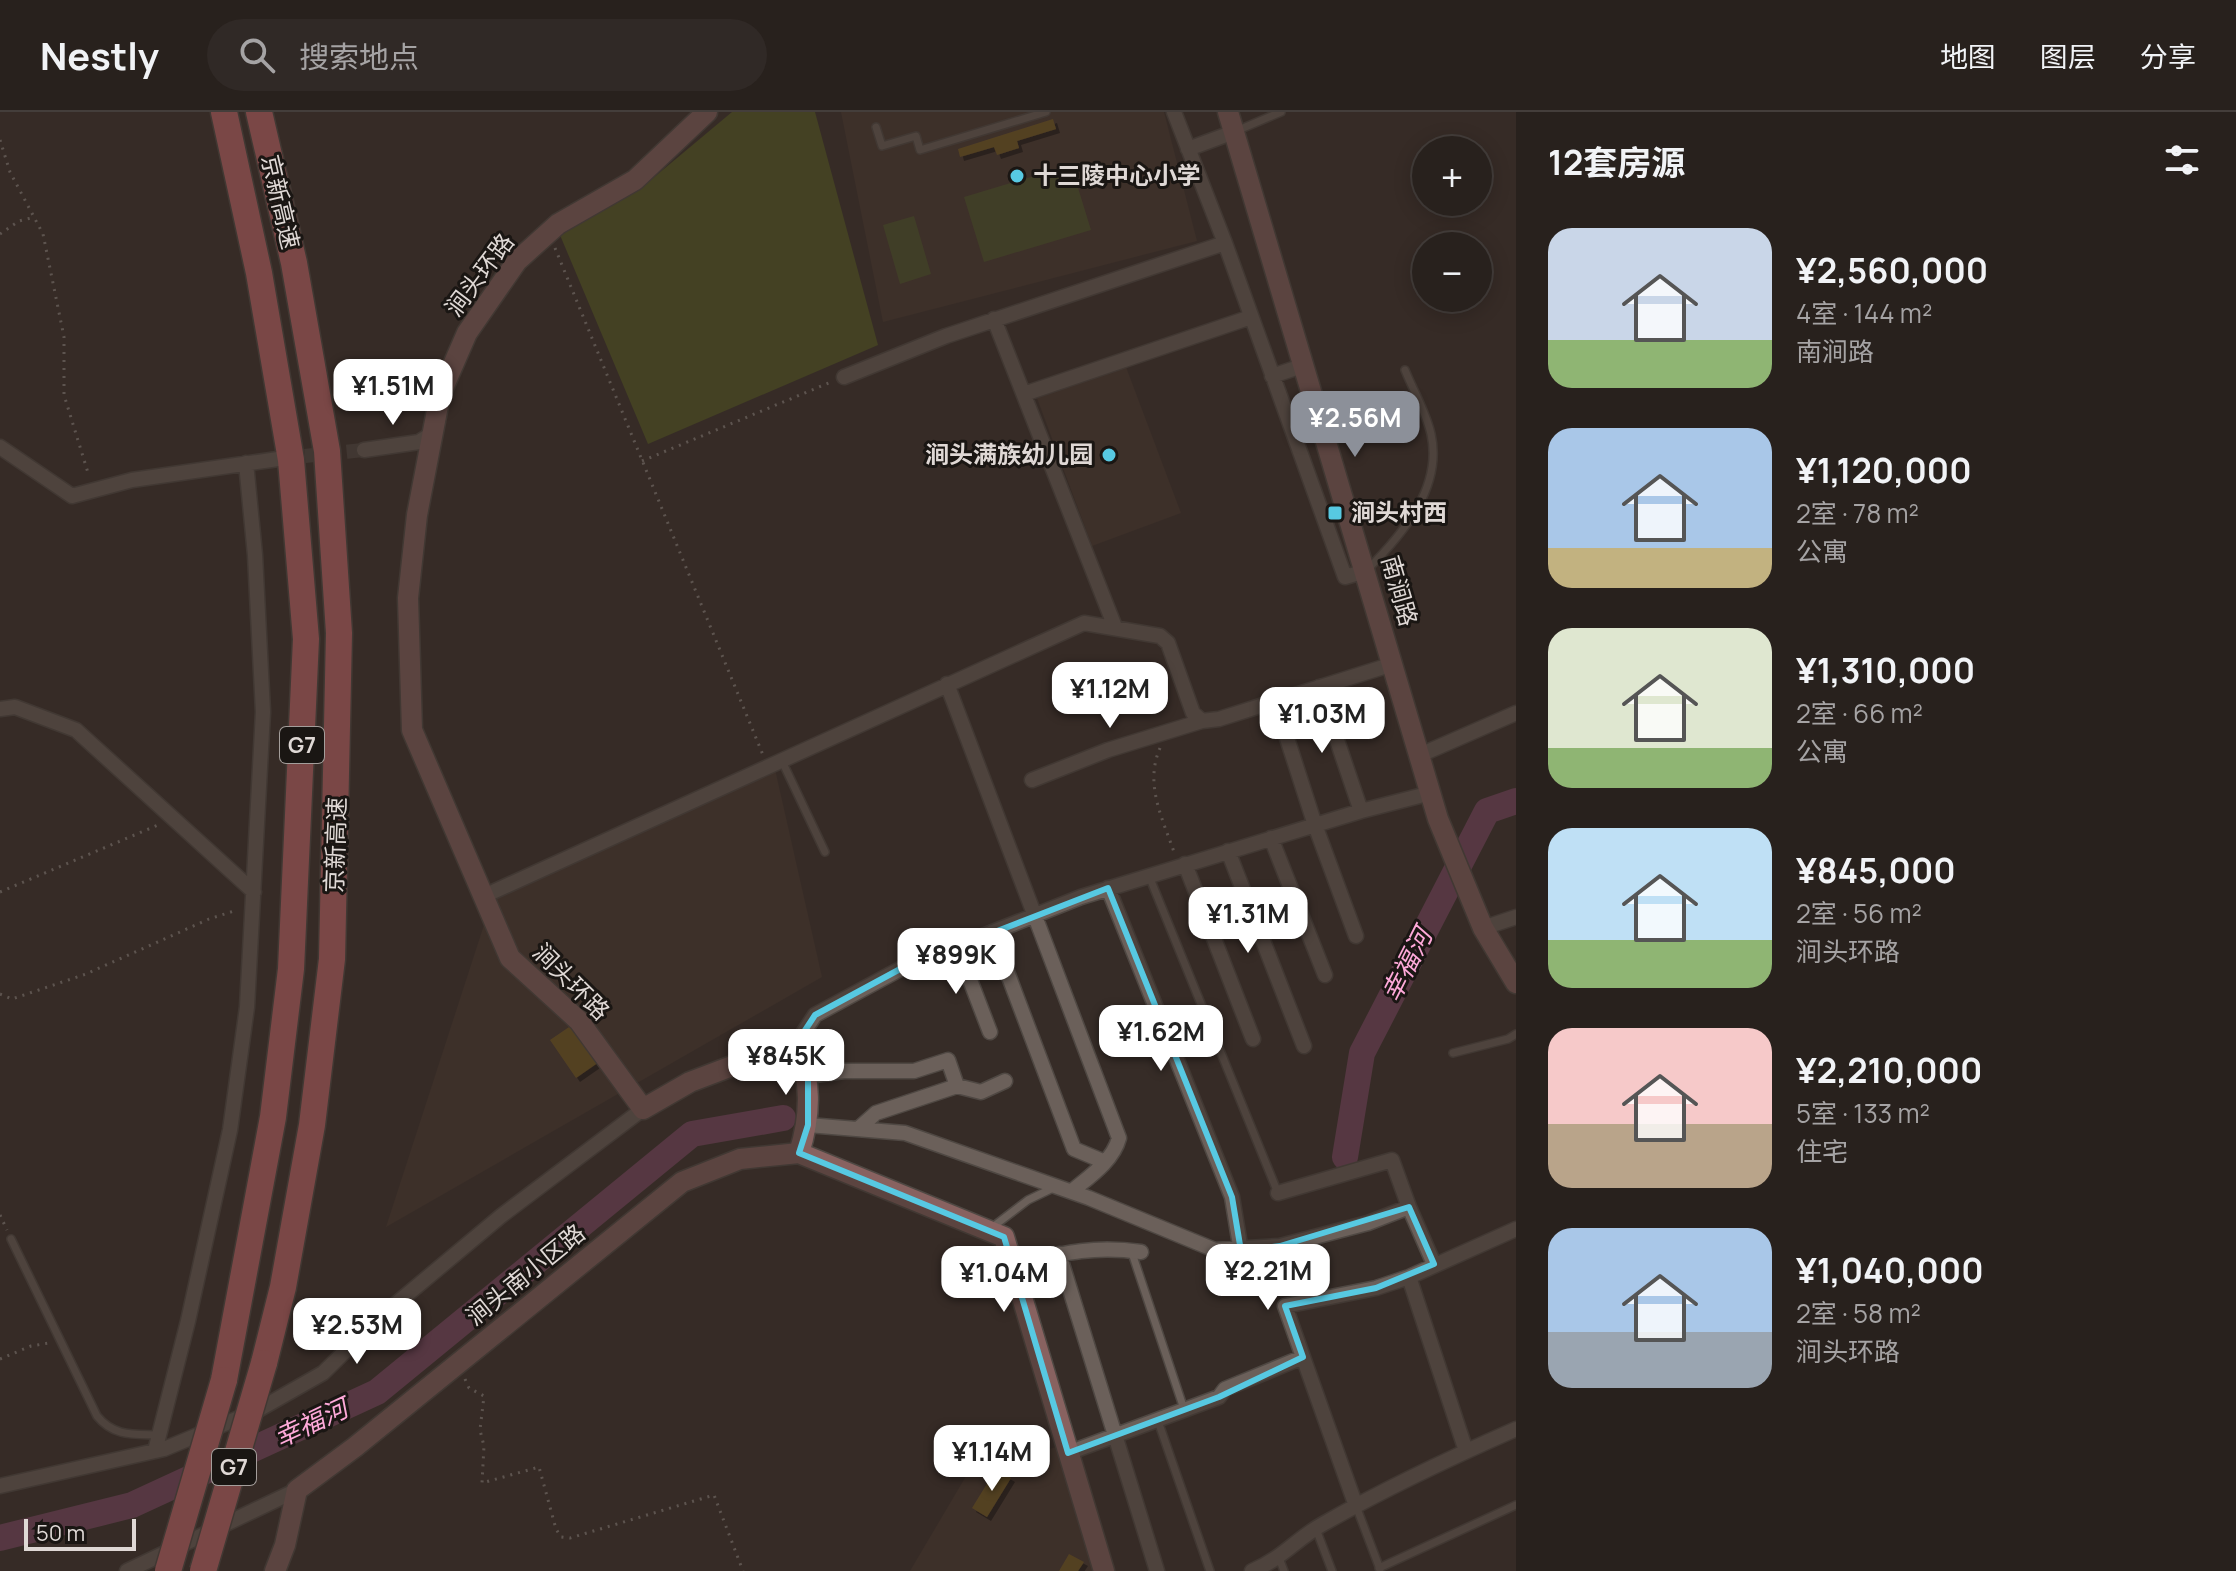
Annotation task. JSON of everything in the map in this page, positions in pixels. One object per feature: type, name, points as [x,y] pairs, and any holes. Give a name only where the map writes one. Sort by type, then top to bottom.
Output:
[{"type":"highway","name":"京新高速","points":[[168,1571],[224,1380],[273,1117],[291,969],[306,639],[291,460],[259,273],[224,112]]},
{"type":"highway","name":"京新高速","points":[[203,1571],[283,1287],[312,1125],[332,959],[339,633],[327,451],[294,263],[259,112]]},
{"type":"street","name":"涧头环路","points":[[643,1109],[579,1021],[510,958],[412,730],[408,598],[417,515],[440,395],[467,333],[517,261],[558,224],[635,180],[707,112]]},
{"type":"street","points":[[1174,112],[1225,243],[1345,577],[1366,571]]},
{"type":"street","points":[[1188,149],[1231,122]]},
{"type":"street","name":"南涧路","points":[[1231,122],[1438,819],[1483,928],[1516,983]]},
{"type":"street","points":[[844,377],[994,319],[1225,243]]},
{"type":"street","points":[[1024,394],[1251,317]]},
{"type":"street","points":[[994,319],[1115,627]]},
{"type":"street","points":[[1272,376],[1305,365]]},
{"type":"street","points":[[364,450],[419,442],[433,433]]},
{"type":"street","points":[[0,447],[72,496],[132,480],[278,459]]},
{"type":"street","points":[[155,1451],[188,1321],[230,1130],[247,1007],[263,712],[255,555],[246,463]]},
{"type":"street","points":[[484,896],[1084,623],[1152,633],[1168,643],[1193,713],[1202,721]]},
{"type":"street","points":[[1032,780],[1108,750],[1393,664]]},
{"type":"street","points":[[947,684],[1119,1138],[1105,1162],[1072,1191]]},
{"type":"street","points":[[1319,687],[1361,811]]},
{"type":"street","points":[[1275,701],[1315,825],[1356,936]]},
{"type":"street","points":[[0,709],[15,707],[76,730],[254,892]]},
{"type":"street","points":[[1420,755],[1516,713]]},
{"type":"street","points":[[0,1486],[155,1451],[217,1429],[258,1410],[323,1373],[379,1318],[501,1216],[643,1109],[690,1082],[798,1041],[815,1015],[902,968],[1108,888],[1361,811],[1431,793]]},
{"type":"street","points":[[1271,838],[1325,975]]},
{"type":"street","points":[[1228,851],[1304,1046]]},
{"type":"street","points":[[1182,865],[1253,1039]]},
{"type":"street","points":[[1108,888],[1232,1197],[1241,1251]]},
{"type":"street","points":[[1483,928],[1516,917]]},
{"type":"street","points":[[992,932],[1074,1149],[1105,1162]]},
{"type":"street","points":[[957,946],[990,1032]]},
{"type":"street","points":[[798,1041],[808,1076],[808,1125],[799,1153],[994,1225],[1004,1237],[1104,1571]]},
{"type":"street","points":[[808,1076],[844,1071],[914,1071],[948,1060],[957,1086]]},
{"type":"street","points":[[858,1129],[876,1113],[957,1086],[981,1092],[1005,1081]]},
{"type":"street","points":[[808,1125],[905,1133],[1072,1191],[1215,1250],[1241,1251],[1280,1246],[1368,1223],[1409,1207]]},
{"type":"street","name":"涧头南小区路","points":[[297,1490],[355,1447],[682,1182],[740,1159],[799,1153]]},
{"type":"street","points":[[1278,1193],[1392,1160],[1434,1264]]},
{"type":"street","points":[[1356,1506],[1285,1306],[1376,1288],[1409,1277],[1516,1229]]},
{"type":"street","points":[[1012,1265],[1059,1254],[1108,1248],[1136,1251]]},
{"type":"street","points":[[1059,1254],[1157,1571]]},
{"type":"street","points":[[1409,1277],[1466,1451]]},
{"type":"street","points":[[1068,1453],[1219,1397],[1225,1389],[1303,1357]]},
{"type":"street","points":[[1252,1571],[1282,1564],[1316,1529],[1466,1451],[1516,1429]]},
{"type":"street","points":[[127,1571],[297,1490]]},
{"type":"street","points":[[275,1571],[285,1545],[297,1490]]},
{"type":"lane","points":[[876,127],[882,146],[916,136],[920,150],[1020,116],[1046,112]]},
{"type":"lane","points":[[1231,122],[1281,112]]},
{"type":"lane","points":[[1366,571],[1389,548],[1413,515],[1429,485],[1433,460],[1431,433],[1405,370]]},
{"type":"lane","points":[[775,764],[825,852]]},
{"type":"lane","points":[[1149,876],[1278,1193]]},
{"type":"lane","points":[[1453,1053],[1508,1039],[1516,1034]]},
{"type":"lane","points":[[994,1225],[1028,1200],[1056,1186]]},
{"type":"lane","points":[[11,1239],[97,1416],[105,1426],[125,1433],[159,1435]]},
{"type":"lane","points":[[1136,1251],[1184,1409]]},
{"type":"lane","points":[[1157,1419],[1210,1571]]},
{"type":"lane","points":[[1356,1506],[1380,1569],[1516,1505]]},
{"type":"lane","points":[[1316,1529],[1332,1571]]},
{"type":"path","points":[[0,140],[10,172],[43,234],[64,337],[64,395],[94,490]]},
{"type":"path","points":[[0,234],[19,221],[35,217]]},
{"type":"path","points":[[549,233],[642,461],[775,764]]},
{"type":"path","points":[[642,461],[844,377]]},
{"type":"path","points":[[1167,732],[1155,759],[1152,787],[1182,865]]},
{"type":"path","points":[[0,892],[172,819]]},
{"type":"path","points":[[0,994],[12,999],[27,992],[37,992],[233,910],[253,908]]},
{"type":"path","points":[[0,1215],[11,1239]]},
{"type":"path","points":[[0,1359],[31,1346],[61,1341]]},
{"type":"path","points":[[457,1364],[469,1388],[484,1396],[480,1430],[484,1446],[482,1483],[539,1467],[556,1529],[561,1537],[570,1538],[714,1495],[743,1571]]},
{"type":"highlighted area","points":[[1108,888],[1232,1197],[1241,1251],[1280,1246],[1409,1207],[1434,1264],[1376,1288],[1285,1306],[1303,1357],[1219,1397],[1068,1453],[1004,1237],[799,1153],[808,1125],[808,1076],[798,1041],[815,1015],[902,968]]},
{"type":"shaded area","name":"十三陵中心小学","points":[[841,112],[1164,112],[1197,241],[883,322]]},
{"type":"shaded area","name":"涧头满族幼儿园","points":[[1126,367],[1181,513],[1092,546],[1037,398]]},
{"type":"shaded area","points":[[772,756],[822,977],[386,1227],[495,891]]},
{"type":"shaded area","points":[[985,1444],[1011,1461],[1059,1446],[1096,1571],[910,1571]]},
{"type":"green space","points":[[732,112],[815,112],[878,345],[648,444],[560,235],[640,189]]},
{"type":"green space","points":[[1071,165],[1091,230],[984,262],[964,197]]},
{"type":"green space","points":[[914,216],[931,274],[900,284],[883,225]]},
{"type":"building","points":[[1053,119],[1056,129],[1017,141],[1019,148],[997,155],[994,147],[960,157],[958,149]]},
{"type":"building","points":[[572,1025],[599,1062],[576,1078],[550,1040]]},
{"type":"building","points":[[996,1469],[1011,1478],[987,1517],[972,1508]]},
{"type":"building","points":[[1069,1554],[1084,1562],[1078,1571],[1059,1571]]},
{"type":"waterway","name":"幸福河","points":[[1345,1157],[1362,1053],[1487,811],[1516,801]]},
{"type":"waterway","name":"幸福河","points":[[0,1538],[132,1505],[377,1392],[692,1134],[783,1118]]},
{"type":"tunnel","points":[[284,458],[364,450]]},
{"type":"place","name":"十三陵中心小学","points":[[1017,176]]},
{"type":"place","name":"涧头满族幼儿园","points":[[1109,455]]},
{"type":"place","name":"涧头村西","points":[[1335,513]]}]
